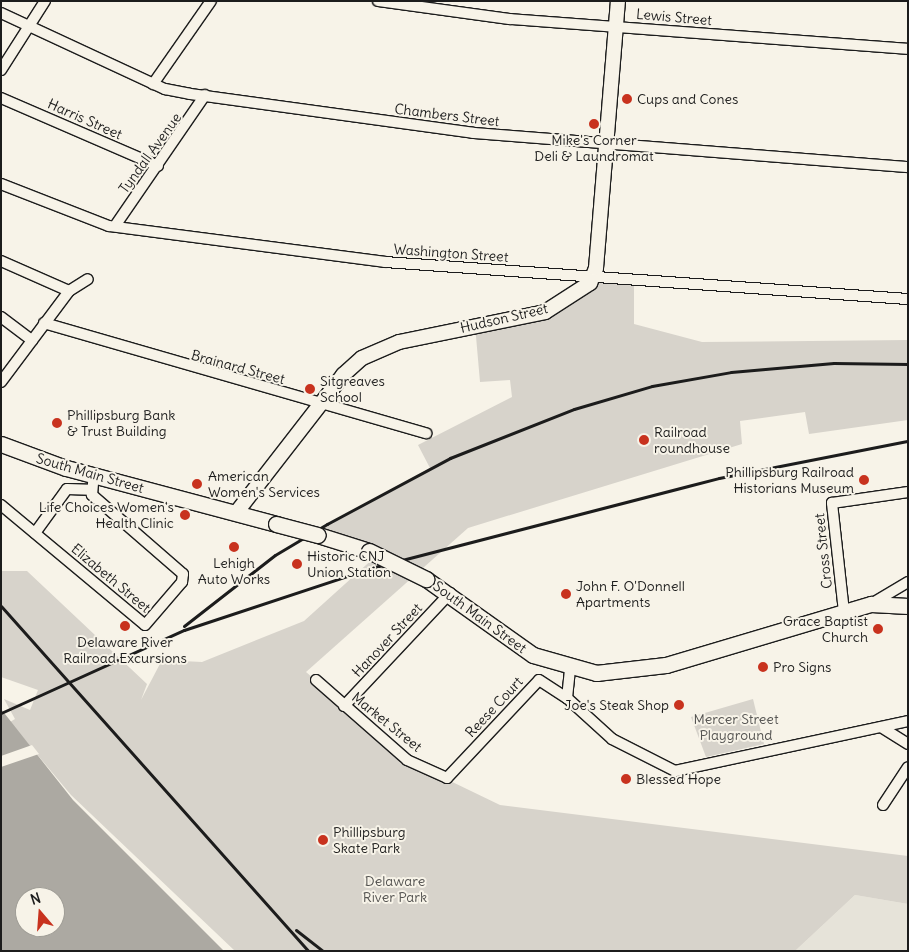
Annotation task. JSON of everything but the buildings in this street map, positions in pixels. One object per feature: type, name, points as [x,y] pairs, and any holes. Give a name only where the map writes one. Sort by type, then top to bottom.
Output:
[{"type":"main road","name":"South Main Street","points":[[1,444],[94,474],[318,535],[368,551],[426,579],[450,593],[519,648],[570,669],[619,674],[658,667],[871,604],[908,606]]},
{"type":"street","points":[[1,70],[45,1]]},
{"type":"street","points":[[153,84],[211,1]]},
{"type":"street","name":"Lewis Street","points":[[378,1],[482,16],[908,49]]},
{"type":"street","points":[[594,275],[618,1]]},
{"type":"street","name":"Chambers Street","points":[[1,14],[153,84],[205,95],[474,134],[908,167]]},
{"type":"street","name":"Tyndall Avenue","points":[[115,226],[205,95]]},
{"type":"street","name":"Harris Street","points":[[1,98],[158,166]]},
{"type":"street","name":"Washington Street","points":[[1,184],[76,216],[115,226],[449,269],[594,275],[908,299]]},
{"type":"street","points":[[1,261],[69,291]]},
{"type":"street","name":"Hudson Street","points":[[236,513],[353,365],[380,348],[545,312],[586,286],[594,275]]},
{"type":"street","points":[[1,382],[69,291],[88,279]]},
{"type":"street","points":[[1,318],[32,340]]},
{"type":"street","name":"Brainard Street","points":[[44,323],[426,433]]},
{"type":"street","points":[[35,533],[68,490],[90,490],[94,474]]},
{"type":"street","name":"Elizabeth Street","points":[[1,505],[145,625],[182,582],[180,569],[90,490]]},
{"type":"street","name":"Cross Street","points":[[844,612],[832,503],[908,492]]},
{"type":"street","points":[[871,604],[908,582]]},
{"type":"street","name":"Hanover Street","points":[[344,706],[450,593]]},
{"type":"street","points":[[570,669],[567,698],[612,739],[675,771],[908,721]]},
{"type":"street","name":"Market Street","points":[[316,680],[408,760],[446,778]]},
{"type":"street","name":"Reese Court","points":[[446,778],[536,682],[543,680],[567,698]]},
{"type":"street","points":[[881,727],[908,744]]},
{"type":"street","points":[[883,805],[908,767]]},
{"type":"shaded area","points":[[1,709],[73,800],[224,951],[1,951]]},
{"type":"shaded area","points":[[855,895],[908,904],[908,951],[795,951]]},
{"type":"green space","name":"Delaware River Park","points":[[593,273],[634,275],[634,324],[702,342],[908,340],[908,420],[809,434],[805,412],[740,421],[742,444],[468,528],[306,672],[413,763],[500,805],[908,856],[908,904],[855,895],[795,951],[235,951],[71,795],[10,722],[15,719],[4,699],[30,710],[38,690],[1,677],[1,571],[27,571],[147,684],[141,700],[162,660],[202,662],[304,621],[376,556],[315,531],[430,468],[418,445],[512,397],[510,380],[480,382],[475,325],[543,312]]},
{"type":"green space","name":"Mercer Street Playground","points":[[753,699],[764,744],[706,757],[691,717]]},
{"type":"pier","points":[[32,745],[39,754],[1,767],[1,756]]},
{"type":"railway","points":[[184,626],[275,555],[327,524],[450,458],[574,409],[652,386],[731,372],[834,363],[908,364]]},
{"type":"railway","points":[[1,713],[184,630],[371,568],[719,478],[908,441]]},
{"type":"railway","points":[[1,606],[308,951]]},
{"type":"railway","points":[[296,930],[323,951]]},
{"type":"place","name":"Cups and Cones","points":[[627,99]]},
{"type":"place","name":"Mike's Corner Deli & Laundromat","points":[[594,124]]},
{"type":"place","name":"Sitgreaves School","points":[[310,389]]},
{"type":"place","name":"Phillipsburg Bank & Trust Building","points":[[57,423]]},
{"type":"place","name":"Railroad roundhouse","points":[[644,440]]},
{"type":"place","name":"Phillipsburg Railroad Historians Museum","points":[[864,480]]},
{"type":"place","name":"American Women's Services","points":[[197,484]]},
{"type":"place","name":"Life Choices Women's Health Clinic","points":[[185,515]]},
{"type":"place","name":"Lehigh Auto Works","points":[[234,547]]},
{"type":"place","name":"Historic CNJ Union Station","points":[[297,564]]},
{"type":"place","name":"John F. O'Donnell Apartments","points":[[566,594]]},
{"type":"place","name":"Delaware River Railroad Excursions","points":[[125,626]]},
{"type":"place","name":"Grace Baptist Church","points":[[878,629]]},
{"type":"place","name":"Pro Signs","points":[[763,667]]},
{"type":"place","name":"Joe's Steak Shop","points":[[679,705]]},
{"type":"place","name":"Blessed Hope","points":[[626,779]]},
{"type":"place","name":"Phillipsburg Skate Park","points":[[323,840]]}]
